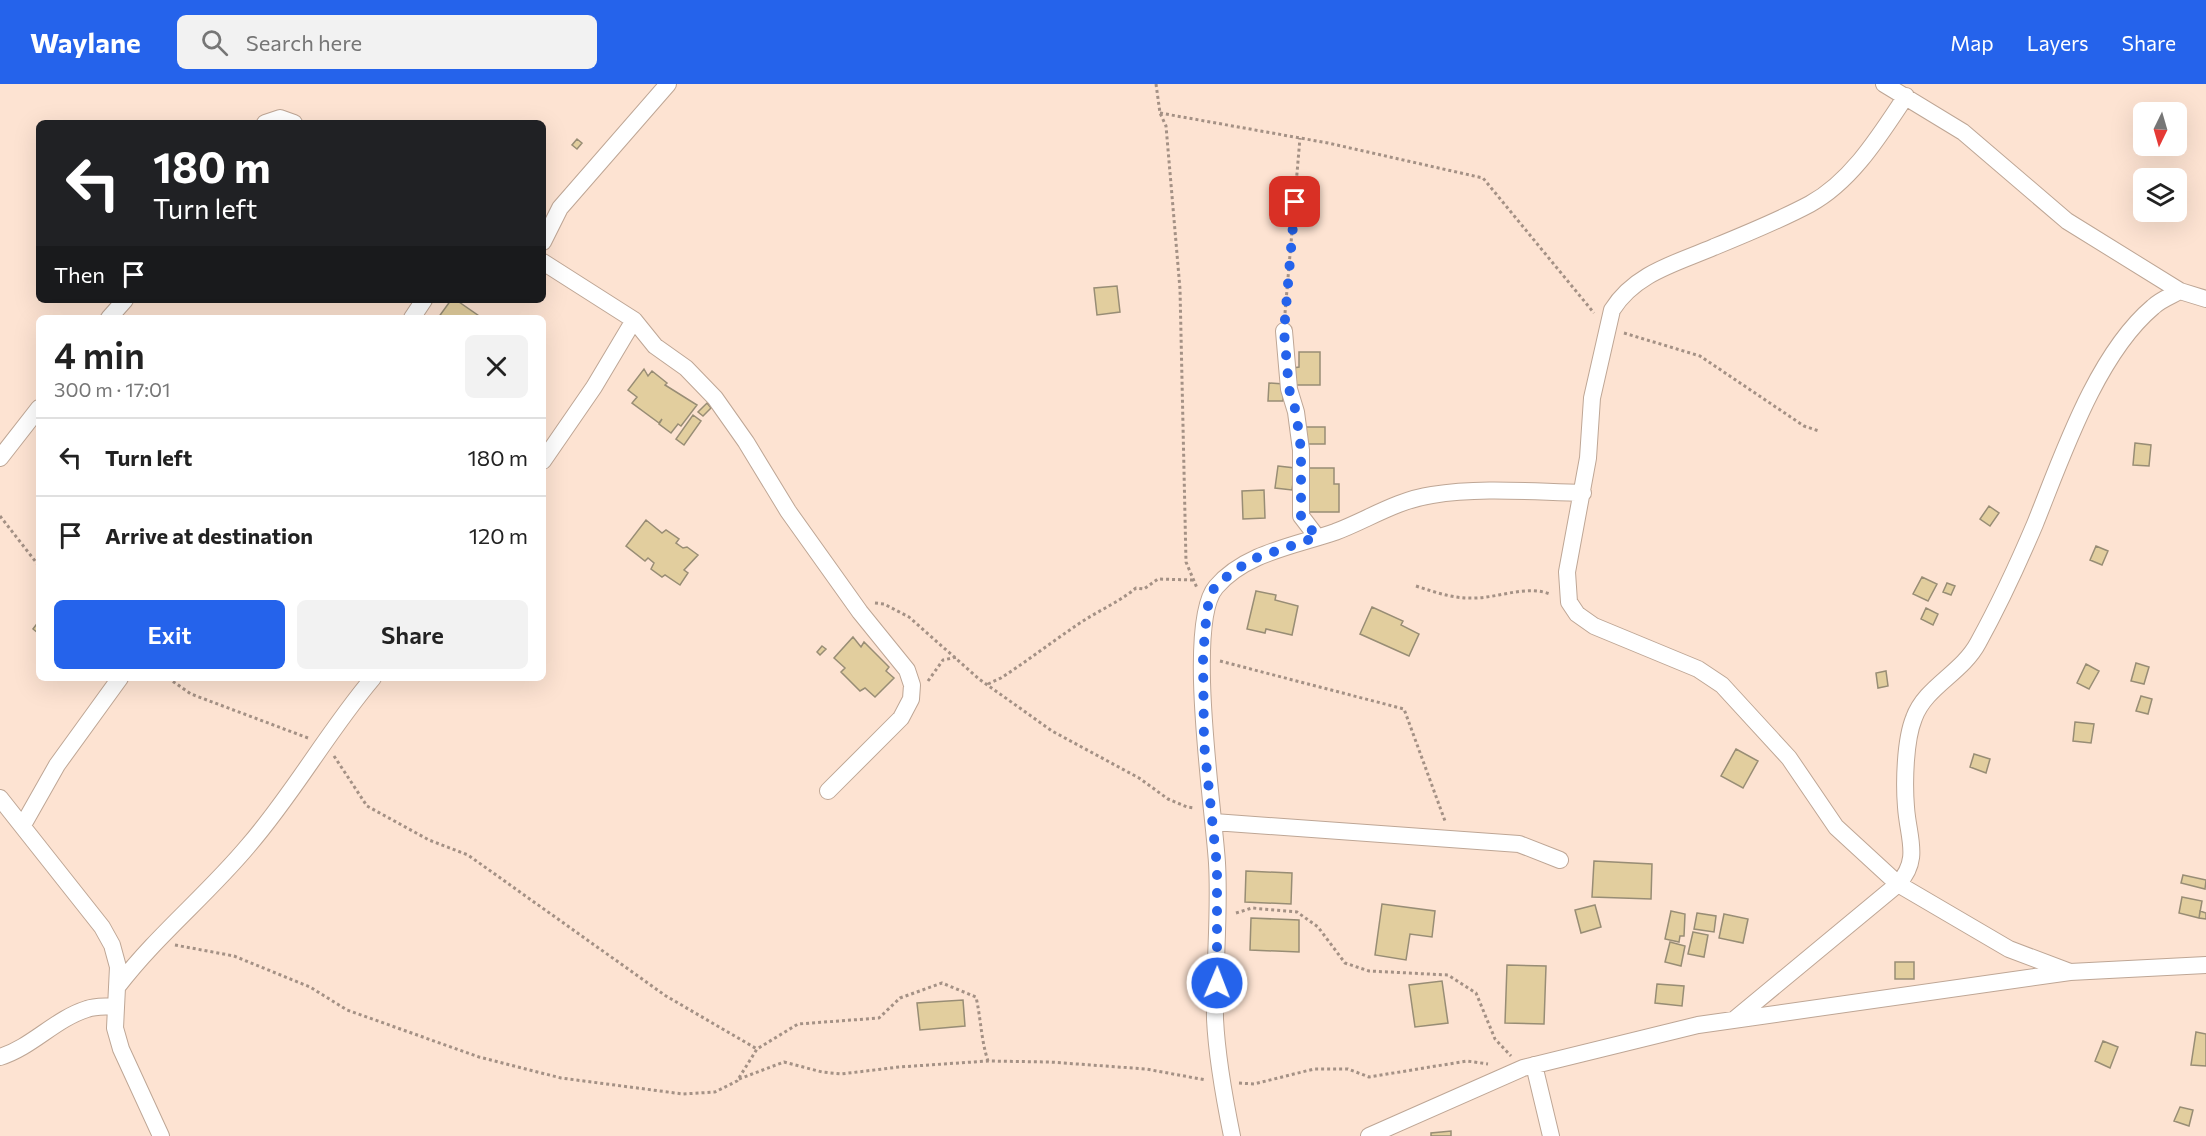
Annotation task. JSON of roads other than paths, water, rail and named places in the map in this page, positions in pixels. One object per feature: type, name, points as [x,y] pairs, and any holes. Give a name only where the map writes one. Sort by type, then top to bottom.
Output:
[{"type":"street","points":[[546,237],[566,201],[668,84]]},
{"type":"street","points":[[1884,84],[1963,132],[2067,221],[2180,291],[2206,299]]},
{"type":"street","points":[[1906,96],[1878,138],[1832,188],[1811,204],[1714,248],[1664,266],[1620,298],[1612,310],[1592,398],[1583,493],[1567,572],[1569,602],[1577,614],[1594,626],[1698,669],[1722,685],[1789,758],[1836,827],[1898,884],[2009,949],[2070,972]]},
{"type":"street","points":[[546,264],[634,320],[655,346],[686,368],[715,398],[794,520],[860,612],[907,670],[912,685],[911,699],[901,718],[828,791]]},
{"type":"street","points":[[1735,1019],[1898,884],[1909,872],[1912,854],[1906,808],[1909,733],[1914,716],[1925,699],[1953,675],[1978,643],[2028,541],[2077,422],[2118,347],[2154,305],[2180,291]]},
{"type":"street","points":[[112,315],[122,303]]},
{"type":"street","points":[[546,457],[594,387],[634,320]]},
{"type":"street","points":[[1284,331],[1289,389],[1296,412],[1301,450],[1301,516],[1317,537]]},
{"type":"street","points":[[0,458],[36,412]]},
{"type":"street","points":[[1232,1136],[1221,1083],[1215,1017],[1217,866],[1204,743],[1203,656],[1207,609],[1214,588],[1253,559],[1317,537],[1396,505],[1432,495],[1467,492],[1583,493]]},
{"type":"street","points":[[23,825],[57,765],[118,681]]},
{"type":"street","points":[[118,986],[153,945],[247,848],[371,681]]},
{"type":"street","points":[[0,798],[102,927],[112,945],[118,967],[115,1028],[121,1049],[161,1136]]},
{"type":"street","points":[[1213,815],[1519,844],[1560,860]]},
{"type":"street","points":[[1369,1136],[1528,1066],[1627,1041],[1735,1019],[2070,972],[2206,965]]},
{"type":"street","points":[[0,1057],[31,1043],[74,1014],[89,1008],[115,1006]]},
{"type":"street","points":[[1528,1066],[1551,1136]]}]
